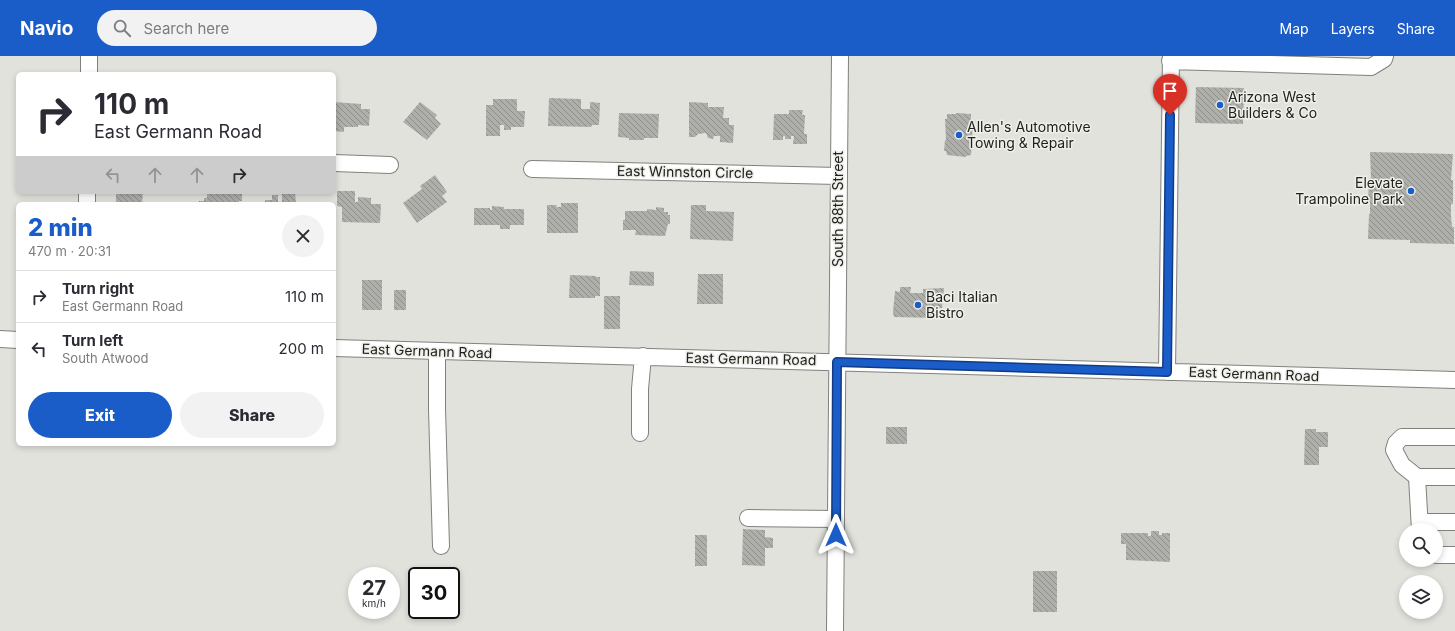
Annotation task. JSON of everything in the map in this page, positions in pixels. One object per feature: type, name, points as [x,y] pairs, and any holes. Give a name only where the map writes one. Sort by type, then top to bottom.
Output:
[{"type":"street","points":[[89,56],[89,72]]},
{"type":"street","name":"South 88th Street","points":[[835,631],[840,56]]},
{"type":"street","points":[[1167,372],[1170,59],[1371,67],[1384,58]]},
{"type":"street","points":[[336,163],[390,165]]},
{"type":"street","name":"East Winnston Circle","points":[[532,169],[838,176]]},
{"type":"street","points":[[0,339],[16,340]]},
{"type":"street","name":"East Germann Road","points":[[336,348],[1455,380]]},
{"type":"street","points":[[437,351],[441,546]]},
{"type":"street","points":[[640,433],[640,389],[643,356]]},
{"type":"street","points":[[1455,437],[1402,437],[1396,443],[1394,450],[1402,465],[1416,477],[1455,477]]},
{"type":"street","points":[[1416,477],[1420,523]]},
{"type":"street","points":[[748,518],[836,519]]},
{"type":"street","points":[[1443,523],[1455,522]]},
{"type":"street","points":[[1443,555],[1455,555]]},
{"type":"building","name":"Arizona West Builders & Co","points":[[1196,87],[1244,88],[1243,124],[1195,123]]},
{"type":"building","points":[[549,98],[581,99],[581,109],[590,109],[590,102],[600,103],[599,125],[592,125],[591,127],[548,126]]},
{"type":"building","points":[[493,99],[517,99],[517,111],[525,111],[524,127],[511,127],[511,130],[504,130],[504,125],[500,125],[500,136],[486,136],[486,105],[493,105]]},
{"type":"building","points":[[336,102],[361,104],[361,109],[370,109],[369,126],[358,125],[358,127],[344,127],[344,132],[336,131]]},
{"type":"building","points":[[420,102],[437,115],[435,118],[441,124],[427,140],[403,122]]},
{"type":"building","points":[[689,102],[708,103],[708,107],[724,107],[723,118],[729,118],[729,125],[734,125],[733,143],[720,142],[720,136],[714,136],[713,139],[708,138],[706,133],[698,134],[695,137],[689,137]]},
{"type":"building","points":[[789,110],[803,110],[802,115],[805,115],[804,134],[807,134],[807,144],[793,144],[794,136],[791,136],[791,139],[785,139],[785,136],[783,136],[783,140],[773,140],[774,114],[789,114]]},
{"type":"building","points":[[619,113],[659,114],[658,138],[629,140],[629,138],[618,137]]},
{"type":"building","name":"Allen's Automotive Towing & Repair","points":[[947,114],[971,114],[971,121],[973,121],[971,155],[966,157],[947,155],[946,151],[944,151],[946,140],[945,119],[947,119]]},
{"type":"building","name":"Elevate Trampoline Park","points":[[1370,152],[1453,154],[1451,180],[1453,180],[1453,204],[1451,204],[1451,216],[1452,227],[1454,227],[1454,244],[1410,243],[1410,240],[1368,239],[1370,214],[1370,202],[1368,202],[1369,178],[1371,179]]},
{"type":"building","points":[[435,175],[447,192],[442,196],[447,202],[417,223],[403,203],[422,189],[420,186]]},
{"type":"building","points":[[337,191],[355,191],[355,202],[358,202],[358,197],[371,198],[371,204],[381,204],[380,223],[342,222],[342,207],[337,206]]},
{"type":"building","points":[[116,194],[143,194],[142,202],[116,202]]},
{"type":"building","points":[[207,194],[242,194],[242,201],[239,202],[199,202],[204,201],[204,198],[207,198]]},
{"type":"building","points":[[282,194],[295,194],[296,202],[282,202]]},
{"type":"building","points":[[272,195],[278,195],[278,202],[265,202],[265,200],[272,200]]},
{"type":"building","points":[[561,203],[578,203],[578,233],[547,233],[547,205],[557,205],[556,207],[561,207]]},
{"type":"building","points":[[691,205],[706,205],[706,211],[734,212],[733,241],[690,239]]},
{"type":"building","points":[[492,206],[504,207],[504,209],[524,209],[524,225],[510,225],[510,229],[500,229],[500,225],[474,225],[474,208],[490,208],[490,210],[492,210]]},
{"type":"building","points":[[656,207],[664,208],[664,212],[668,212],[668,215],[670,215],[670,224],[668,224],[665,236],[635,235],[636,230],[623,230],[625,211],[647,211],[647,209],[656,210]]},
{"type":"building","points":[[630,271],[654,272],[654,286],[629,285]]},
{"type":"building","points":[[698,274],[723,274],[723,304],[697,304]]},
{"type":"building","points":[[570,275],[600,277],[600,296],[595,296],[595,298],[569,298]]},
{"type":"building","points":[[362,280],[382,280],[382,310],[362,310]]},
{"type":"building","name":"Baci Italian Bistro","points":[[900,287],[911,287],[910,293],[923,293],[923,289],[944,288],[942,308],[938,308],[938,318],[894,317],[895,291],[900,292]]},
{"type":"building","points":[[394,290],[406,290],[406,310],[394,310]]},
{"type":"building","points":[[604,296],[620,296],[620,329],[604,329]]},
{"type":"building","points":[[886,427],[907,427],[907,444],[886,444]]},
{"type":"building","points":[[1305,429],[1316,429],[1316,432],[1328,432],[1328,447],[1319,447],[1319,465],[1304,465]]},
{"type":"building","points":[[743,529],[765,530],[765,537],[773,538],[773,548],[765,548],[765,566],[742,565]]},
{"type":"building","points":[[1151,531],[1159,531],[1159,535],[1162,535],[1162,533],[1170,533],[1170,562],[1126,560],[1126,544],[1121,544],[1121,533],[1148,533],[1148,536],[1151,536]]},
{"type":"building","points":[[695,535],[707,535],[707,566],[695,566]]},
{"type":"building","points":[[1033,571],[1057,571],[1057,612],[1033,612]]},
{"type":"place","name":"Arizona West Builders & Co","points":[[1220,105]]},
{"type":"place","name":"Allen's Automotive Towing & Repair","points":[[959,135]]},
{"type":"place","name":"Elevate Trampoline Park","points":[[1411,191]]},
{"type":"place","name":"Baci Italian Bistro","points":[[918,305]]},
{"type":"route","points":[[836,535],[837,362],[1167,372],[1170,115]]}]
